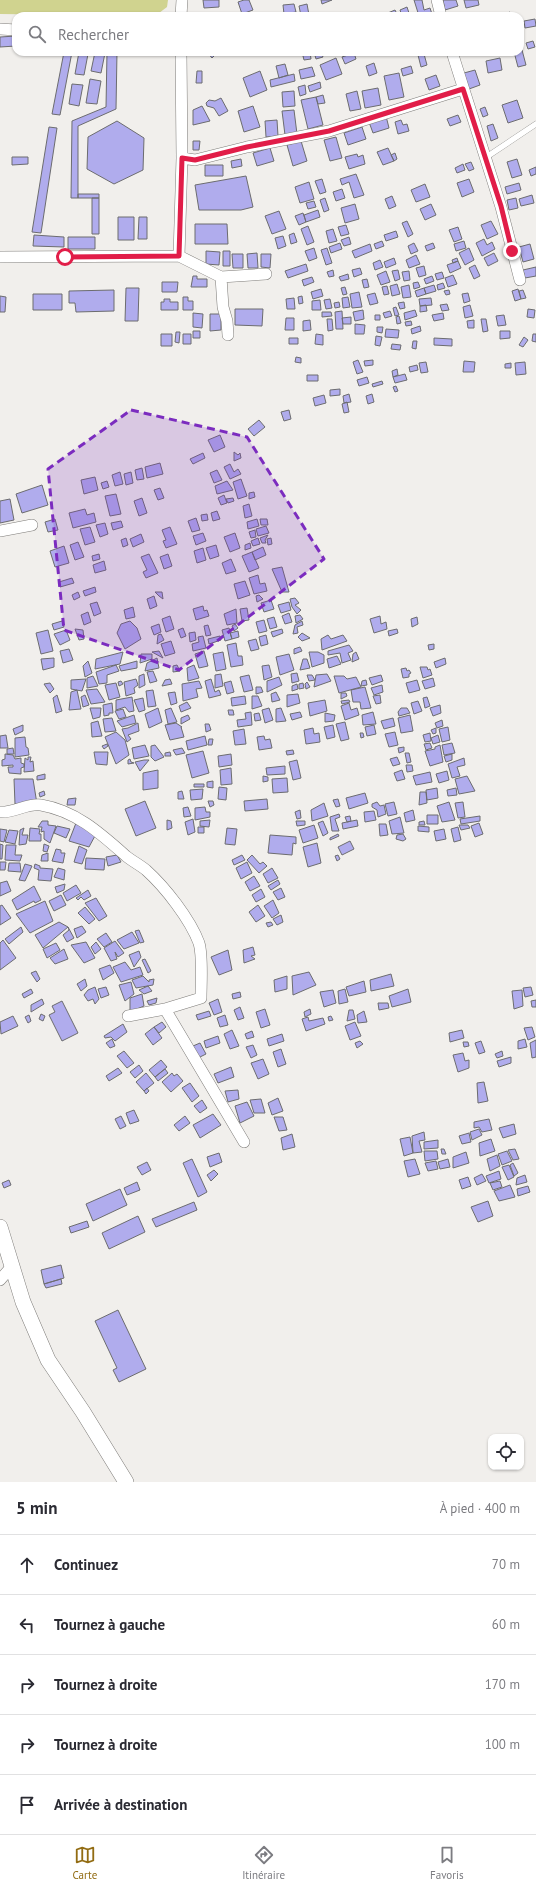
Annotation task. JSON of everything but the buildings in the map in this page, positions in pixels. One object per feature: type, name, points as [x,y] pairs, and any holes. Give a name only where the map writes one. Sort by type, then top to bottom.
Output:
[{"type":"main road","points":[[0,1227],[23,1302],[48,1360],[83,1412],[126,1482]]},
{"type":"street","points":[[181,12],[182,0]]},
{"type":"street","points":[[437,0],[440,12]]},
{"type":"street","points":[[0,29],[12,30]]},
{"type":"street","points":[[179,256],[182,158],[181,56]]},
{"type":"street","points":[[453,56],[501,206],[520,280]]},
{"type":"street","points":[[182,158],[195,160],[247,147],[329,131],[463,89]]},
{"type":"street","points":[[0,257],[179,256],[221,277],[266,274]]},
{"type":"street","points":[[221,277],[223,307],[227,321],[228,335]]},
{"type":"street","points":[[0,531],[32,525]]},
{"type":"street","points":[[0,812],[7,813],[27,806],[39,805],[61,809],[91,826],[145,869],[160,884],[194,931],[200,946],[201,998],[165,1009],[128,1016]]},
{"type":"street","points":[[165,1009],[244,1142]]},
{"type":"street","points":[[0,1280],[12,1266]]},
{"type":"lane","points":[[485,158],[536,124]]},
{"type":"highlighted area","points":[[131,410],[247,437],[324,559],[179,670],[64,630],[48,469]]},
{"type":"green space","points":[[0,0],[168,0],[167,7],[160,12],[12,12],[12,14],[0,14]]},
{"type":"route","points":[[65,257],[179,256],[182,158],[195,160],[247,147],[329,131],[463,89],[501,206],[507,236],[512,251]]}]
